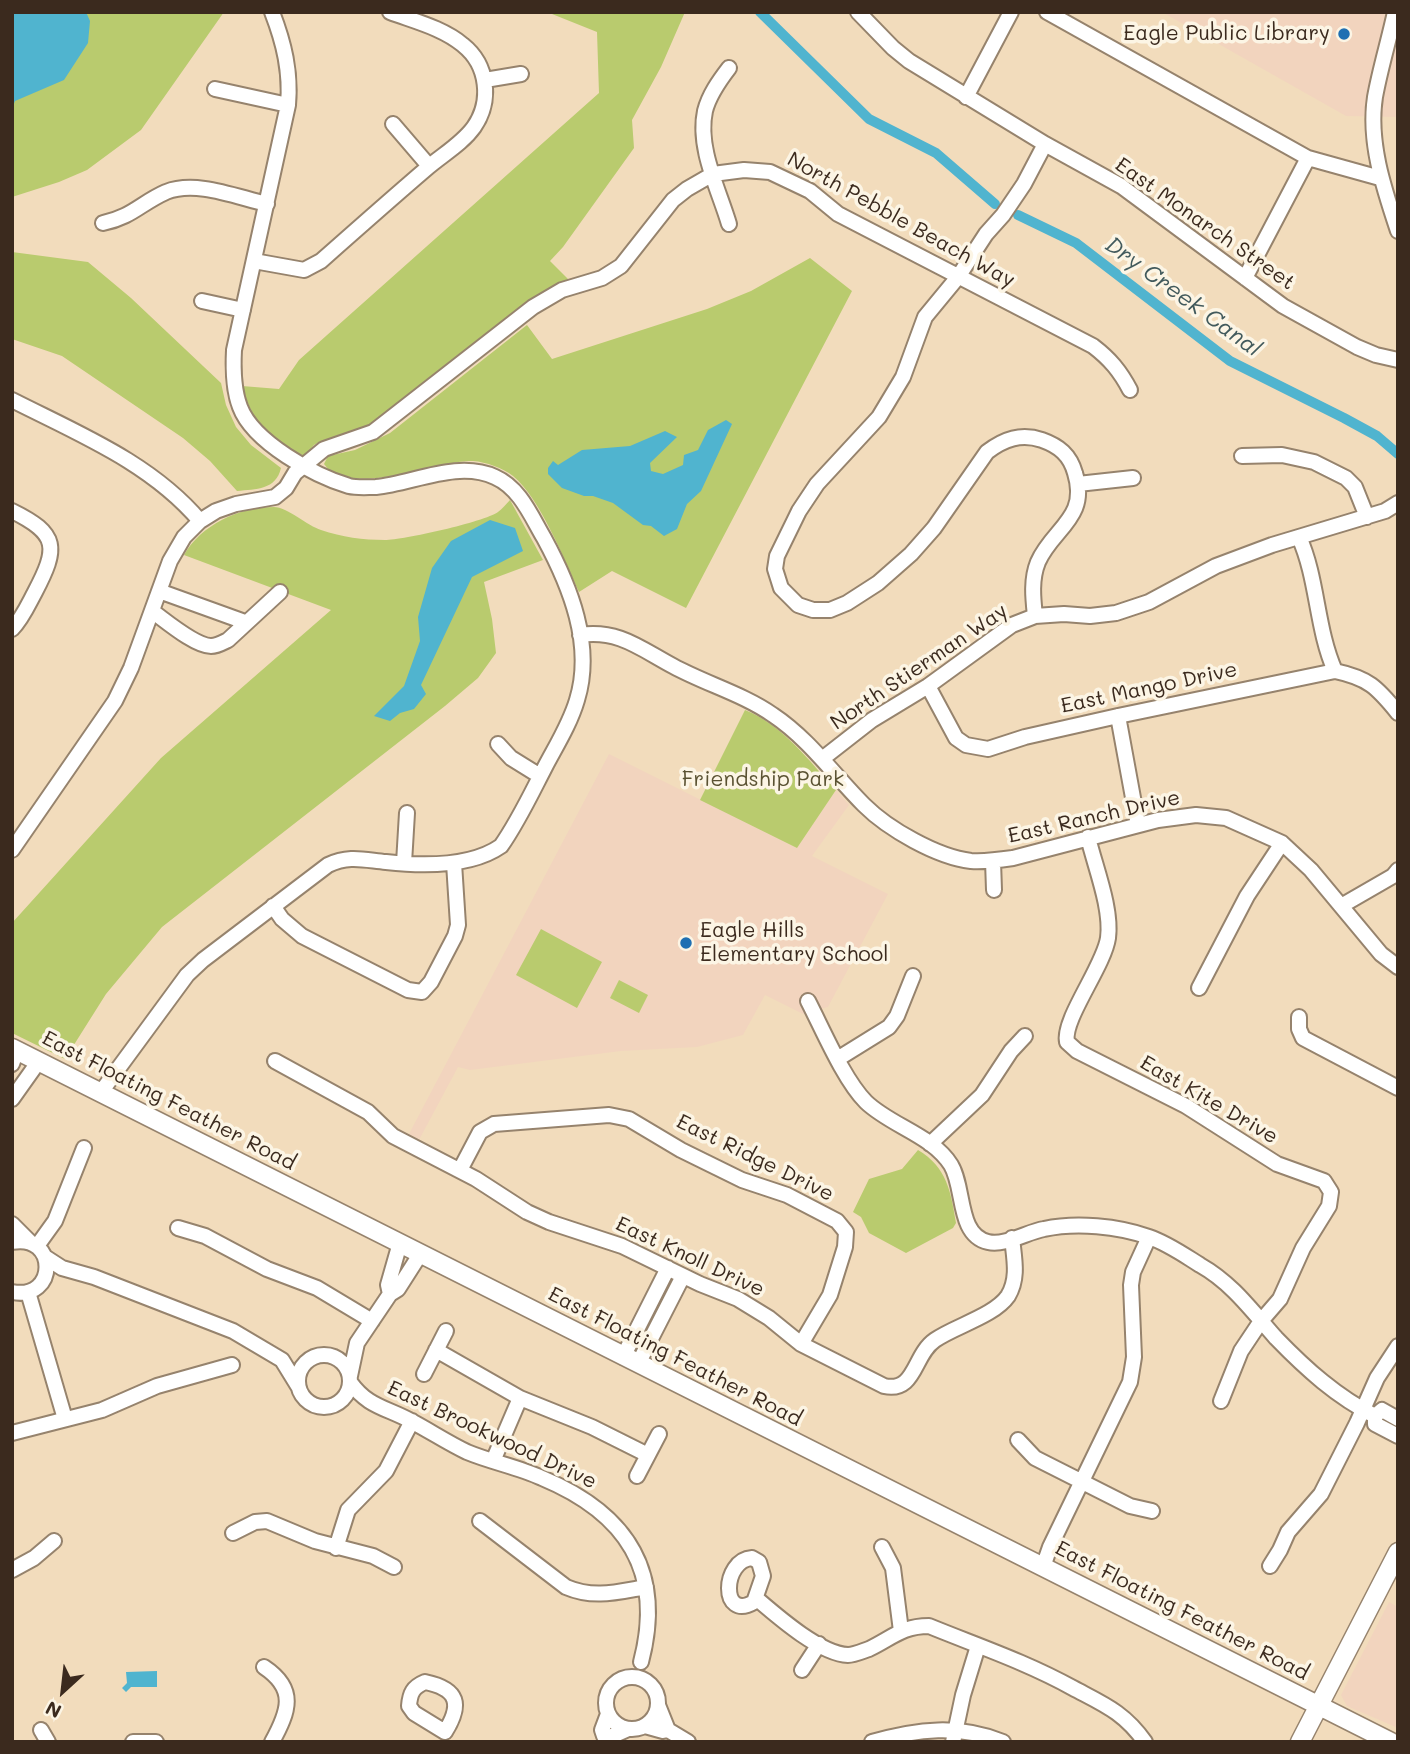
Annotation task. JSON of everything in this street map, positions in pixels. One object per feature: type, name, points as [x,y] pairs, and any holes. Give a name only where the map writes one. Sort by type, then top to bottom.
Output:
[{"type":"main road","name":"East Floating Feather Road","points":[[14,1054],[39,1061],[1391,1742]]},
{"type":"main road","points":[[1300,1742],[1398,1552]]},
{"type":"street","points":[[101,1092],[187,975],[273,906],[339,860],[351,857],[384,862],[454,863],[488,855],[501,846],[577,701],[582,679],[580,635],[567,584],[524,502],[511,487],[496,477],[478,471],[460,471],[376,487],[352,487],[332,480],[282,453],[258,435],[241,410],[235,391],[234,350],[288,105],[290,79],[283,44],[272,12]]},
{"type":"street","points":[[254,261],[304,270],[321,261],[465,138],[475,125],[486,95],[485,80],[478,62],[465,46],[447,34],[390,12]]},
{"type":"street","name":"East Monarch Street","points":[[858,12],[901,55],[966,97],[1121,186],[1283,306],[1357,347],[1398,360]]},
{"type":"street","points":[[966,97],[1011,12]]},
{"type":"street","points":[[1047,12],[1308,158],[1380,178]]},
{"type":"street","points":[[1395,12],[1375,99],[1374,124],[1380,178],[1398,231]]},
{"type":"street","points":[[729,68],[716,85],[705,111],[704,143],[729,224]]},
{"type":"street","points":[[485,80],[521,74]]},
{"type":"street","points":[[215,89],[288,105]]},
{"type":"street","points":[[393,124],[429,166]]},
{"type":"street","points":[[1035,616],[1032,594],[1037,563],[1072,516],[1077,503],[1078,484],[1073,466],[1065,453],[1052,443],[1033,437],[1014,437],[998,443],[987,452],[933,528],[911,554],[867,590],[846,603],[830,610],[813,610],[798,605],[781,588],[775,569],[777,556],[799,511],[817,484],[879,417],[903,377],[925,317],[958,277],[1024,184],[1045,144]]},
{"type":"street","points":[[1245,278],[1308,158]]},
{"type":"street","name":"North Pebble Beach Way","points":[[12,850],[115,701],[131,668],[159,590],[180,543],[200,521],[216,511],[236,504],[275,496],[304,465],[324,449],[373,432],[533,307],[562,290],[602,278],[621,266],[674,200],[713,174],[757,171],[770,172],[789,179],[810,191],[838,214],[1093,346],[1108,357],[1130,390]]},
{"type":"street","points":[[103,223],[122,219],[164,193],[178,188],[195,188],[267,204]]},
{"type":"street","points":[[202,301],[243,310]]},
{"type":"street","points":[[12,400],[102,445],[154,476],[200,521]]},
{"type":"street","points":[[1242,456],[1282,455],[1314,462],[1346,478],[1355,487],[1367,517]]},
{"type":"street","points":[[1078,484],[1133,478]]},
{"type":"street","name":"North Stierman Way","points":[[822,760],[872,720],[928,686],[1012,625],[1035,616],[1116,613],[1149,601],[1216,566],[1385,511],[1398,503]]},
{"type":"street","points":[[12,510],[41,528],[51,548],[48,568],[22,617],[12,629]]},
{"type":"street","points":[[1299,537],[1308,555],[1327,654],[1335,671]]},
{"type":"street","points":[[159,590],[245,622]]},
{"type":"street","points":[[152,611],[209,646],[228,640],[280,592]]},
{"type":"street","name":"East Ranch Drive","points":[[580,635],[597,633],[615,636],[680,670],[747,699],[775,716],[822,760],[866,807],[896,829],[952,857],[993,861],[1138,825],[1196,815],[1226,818],[1282,843],[1311,870],[1381,954],[1398,967]]},
{"type":"street","name":"East Mango Drive","points":[[928,686],[956,738],[978,749],[988,750],[1025,737],[1335,671],[1357,676],[1371,683],[1396,709]]},
{"type":"street","points":[[1118,716],[1138,825]]},
{"type":"street","points":[[498,744],[511,758],[540,776]]},
{"type":"street","points":[[404,863],[407,813]]},
{"type":"street","name":"East Kite Drive","points":[[1088,838],[1108,916],[1108,937],[1094,976],[1068,1027],[1067,1040],[1077,1051],[1186,1106],[1277,1164],[1324,1181],[1331,1192],[1329,1206],[1303,1248],[1280,1299],[1261,1321]]},
{"type":"street","points":[[1199,988],[1247,896],[1282,843]]},
{"type":"street","name":"East Ranch Drive","points":[[993,861],[994,890]]},
{"type":"street","points":[[273,906],[282,919],[302,936],[408,990],[422,992],[430,982],[458,925],[454,863]]},
{"type":"street","points":[[1341,906],[1393,876],[1398,870]]},
{"type":"street","points":[[839,1058],[889,1027],[897,1016],[913,976]]},
{"type":"street","points":[[808,1001],[851,1082],[867,1103],[887,1119],[930,1144],[951,1165],[959,1181],[968,1226],[974,1235],[988,1242],[999,1242],[1049,1228],[1081,1226],[1149,1237],[1219,1276],[1328,1387],[1369,1413],[1375,1424],[1398,1436]]},
{"type":"street","points":[[1299,1017],[1299,1029],[1303,1038],[1315,1047],[1398,1088]]},
{"type":"street","points":[[930,1144],[982,1095],[1011,1051],[1025,1036]]},
{"type":"street","name":"East Knoll Drive","points":[[275,1060],[368,1112],[393,1136],[460,1170],[527,1212],[562,1227],[622,1245],[753,1307],[801,1344],[884,1386],[898,1387],[909,1378],[922,1354],[934,1341],[996,1307],[1007,1298],[1016,1274],[1012,1238]]},
{"type":"street","points":[[12,1099],[39,1061]]},
{"type":"street","name":"East Ridge Drive","points":[[460,1170],[480,1132],[494,1124],[609,1115],[629,1119],[681,1150],[742,1180],[787,1195],[837,1222],[846,1232],[845,1247],[830,1295],[801,1344]]},
{"type":"street","points":[[37,1248],[55,1221],[84,1148]]},
{"type":"street","points":[[12,1224],[62,1268],[94,1277],[233,1331],[282,1360],[302,1397],[317,1407],[329,1407],[340,1402],[347,1393],[357,1343],[390,1294],[398,1289],[421,1253]]},
{"type":"street","points":[[178,1228],[205,1236],[261,1266],[317,1288],[372,1321]]},
{"type":"street","points":[[1044,1567],[1050,1547],[1130,1382],[1134,1357],[1133,1272],[1149,1237]]},
{"type":"street","points":[[12,1242],[37,1248]]},
{"type":"street","points":[[390,1294],[388,1285],[400,1243]]},
{"type":"street","points":[[37,1248],[46,1274],[43,1282]]},
{"type":"street","points":[[631,1361],[668,1268]]},
{"type":"street","points":[[12,1292],[28,1292],[43,1282],[78,1273]]},
{"type":"street","points":[[631,1361],[683,1276]]},
{"type":"street","points":[[28,1292],[65,1419]]},
{"type":"street","points":[[1222,1401],[1241,1351],[1261,1321]]},
{"type":"street","points":[[424,1374],[446,1331]]},
{"type":"street","points":[[282,1360],[328,1355],[357,1343]]},
{"type":"street","points":[[1270,1566],[1287,1532],[1321,1494],[1369,1413],[1377,1378],[1398,1346]]},
{"type":"street","points":[[436,1350],[520,1398],[593,1427],[648,1455]]},
{"type":"street","points":[[328,1355],[340,1361],[350,1379]]},
{"type":"street","points":[[298,1386],[300,1370],[312,1358]]},
{"type":"street","points":[[12,1433],[102,1410],[157,1386],[232,1365]]},
{"type":"street","name":"East Brookwood Drive","points":[[350,1379],[366,1400],[412,1421],[468,1452],[572,1491],[600,1510],[617,1527],[633,1550],[646,1587],[648,1630],[640,1662]]},
{"type":"street","points":[[493,1461],[520,1398]]},
{"type":"street","name":"East Brookwood Drive","points":[[340,1402],[366,1400]]},
{"type":"street","points":[[1369,1413],[1382,1410],[1398,1419]]},
{"type":"street","points":[[336,1548],[348,1510],[386,1471],[412,1421]]},
{"type":"street","points":[[637,1476],[659,1434]]},
{"type":"street","points":[[1018,1440],[1035,1458],[1130,1506],[1152,1511]]},
{"type":"street","points":[[233,1533],[255,1522],[267,1521],[336,1548],[373,1556],[394,1567]]},
{"type":"street","points":[[480,1521],[566,1587],[577,1592],[603,1595],[646,1587]]},
{"type":"street","points":[[12,1570],[34,1558],[54,1541]]},
{"type":"street","points":[[882,1547],[893,1568],[901,1631]]},
{"type":"street","points":[[757,1598],[776,1616],[819,1644],[831,1651],[849,1655],[868,1650],[914,1626],[929,1626],[1038,1668],[1095,1698],[1122,1716],[1145,1742]]},
{"type":"street","points":[[802,1670],[819,1644]]},
{"type":"street","points":[[954,1736],[978,1646]]},
{"type":"street","points":[[624,1679],[640,1662],[645,1667],[648,1683],[657,1697],[668,1730],[688,1742]]},
{"type":"street","points":[[264,1667],[275,1674],[287,1696],[284,1720],[272,1742]]},
{"type":"street","points":[[648,1683],[632,1677],[616,1683],[607,1697],[608,1714],[600,1739],[645,1726],[668,1730]]},
{"type":"street","points":[[645,1726],[656,1713],[658,1705]]},
{"type":"street","points":[[608,1714],[613,1721],[628,1729]]},
{"type":"street","points":[[872,1742],[911,1732],[954,1736],[976,1733],[1003,1742]]},
{"type":"street","points":[[133,1742],[156,1742]]},
{"type":"shaded area","points":[[1162,12],[1398,12],[1398,117],[1346,116]]},
{"type":"shaded area","name":"Eagle Hills Elementary School","points":[[609,754],[797,848],[836,790],[849,805],[812,856],[888,894],[828,1007],[803,1014],[765,995],[743,1035],[697,1047],[621,1051],[470,1070],[458,1067],[419,1140],[409,1134]]},
{"type":"shaded area","points":[[1389,1602],[1398,1607],[1398,1728],[1347,1706],[1341,1695]]},
{"type":"green space","points":[[12,12],[224,12],[141,130],[87,170],[12,197]]},
{"type":"green space","points":[[547,12],[685,12],[661,67],[632,120],[634,148],[550,261],[569,280],[534,300],[376,421],[356,432],[321,441],[305,456],[282,445],[264,430],[257,420],[242,386],[279,389],[299,360],[599,93],[597,32]]},
{"type":"green space","points":[[12,252],[88,262],[131,298],[221,383],[226,405],[236,427],[251,445],[281,468],[275,481],[264,487],[237,491],[210,461],[183,438],[62,356],[12,339]]},
{"type":"green space","points":[[810,258],[852,291],[686,608],[612,571],[579,592],[551,530],[533,499],[513,476],[494,466],[473,461],[458,462],[395,475],[353,478],[336,474],[324,464],[328,456],[355,450],[390,433],[527,325],[552,359],[707,309],[751,291]]},
{"type":"green space","points":[[510,500],[543,560],[484,582],[496,653],[478,678],[162,927],[106,994],[65,1059],[12,1033],[12,923],[161,758],[331,610],[184,555],[191,544],[222,520],[261,508],[279,508],[316,528],[337,535],[385,540],[425,534],[477,521],[498,512]]},
{"type":"green space","name":"Friendship Park","points":[[745,710],[783,734],[836,790],[797,848],[700,800]]},
{"type":"green space","points":[[541,929],[602,962],[577,1008],[516,975]]},
{"type":"green space","points":[[619,980],[648,995],[639,1013],[610,998]]},
{"type":"green space","points":[[918,1150],[935,1164],[946,1181],[956,1223],[953,1228],[906,1253],[869,1233],[861,1217],[853,1212],[869,1179],[902,1169]]},
{"type":"water","points":[[12,12],[86,12],[90,21],[88,43],[64,80],[15,101],[12,109]]},
{"type":"water","points":[[726,420],[732,424],[701,491],[687,504],[677,529],[664,536],[651,526],[643,525],[613,503],[562,488],[548,474],[548,468],[553,461],[558,465],[582,450],[630,446],[665,431],[677,437],[650,463],[651,471],[663,474],[683,465],[684,455],[698,450],[708,430]]},
{"type":"water","points":[[490,520],[515,528],[523,551],[472,577],[421,685],[426,694],[414,709],[400,713],[390,721],[374,716],[404,686],[420,641],[418,617],[432,568],[451,541]]},
{"type":"water","points":[[157,1671],[157,1687],[131,1687],[126,1692],[122,1688],[127,1683],[126,1672]]},
{"type":"waterway","name":"Dry Creek Canal","points":[[760,12],[869,119],[936,153],[995,204]]},
{"type":"waterway","name":"Dry Creek Canal","points":[[1018,215],[1076,243],[1230,361],[1377,436],[1398,454]]},
{"type":"place","name":"Eagle Public Library","points":[[1344,34]]},
{"type":"place","name":"Eagle Hills Elementary School","points":[[686,943]]}]
